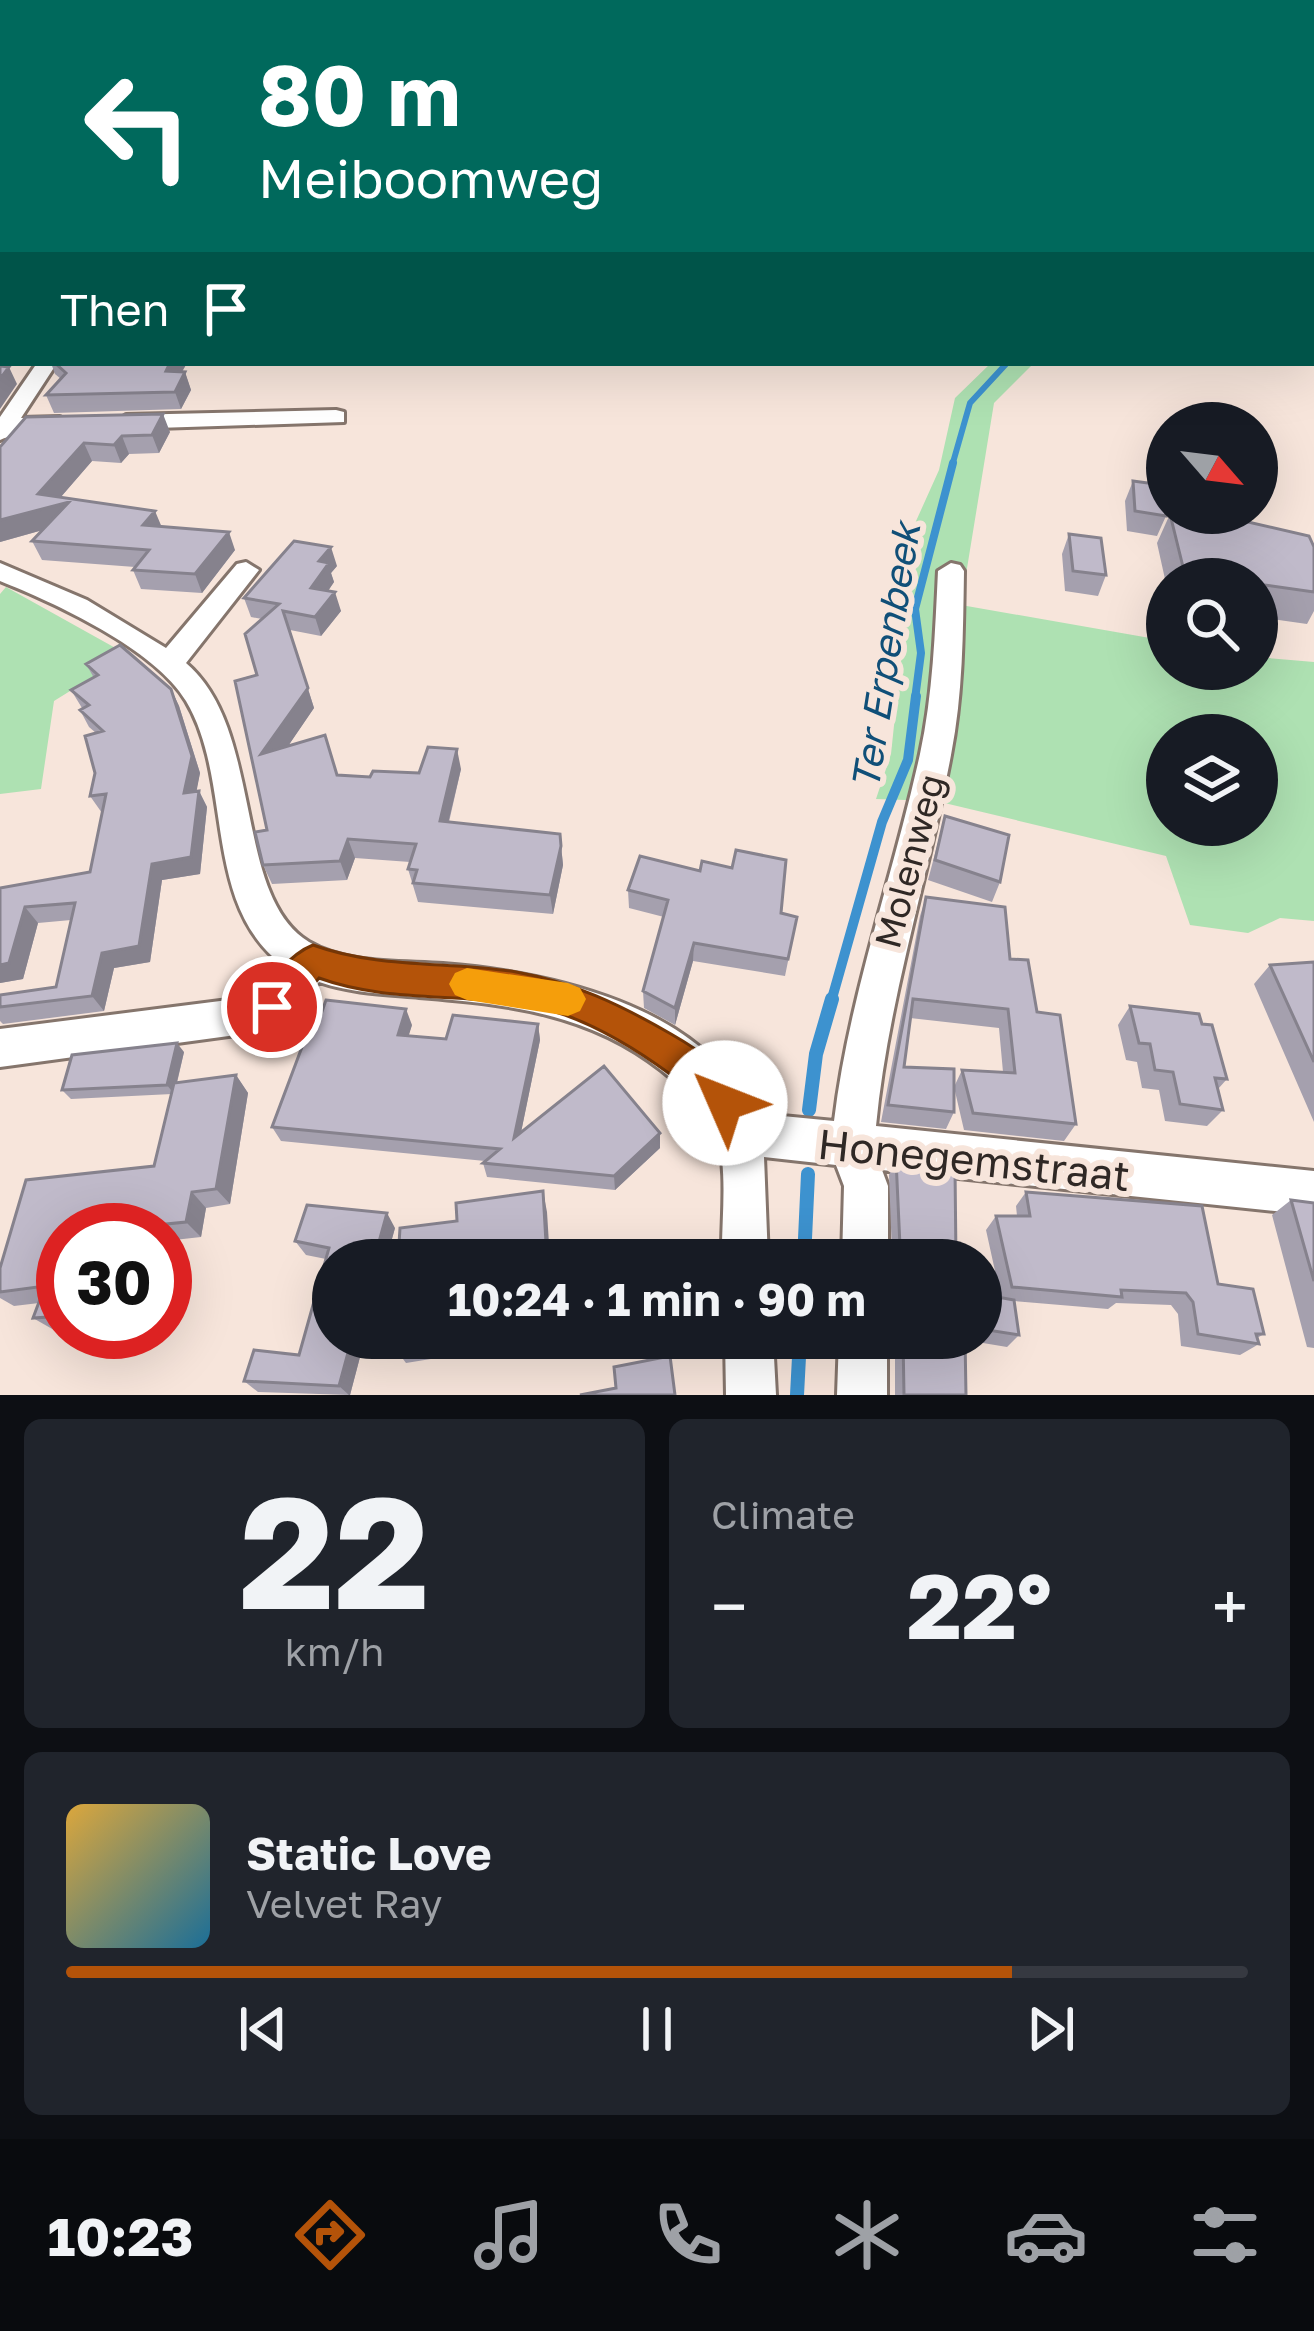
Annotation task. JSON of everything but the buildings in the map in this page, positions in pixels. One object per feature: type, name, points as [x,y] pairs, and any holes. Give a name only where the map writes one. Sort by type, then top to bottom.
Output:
[{"type":"street","points":[[3,429],[45,366]]},
{"type":"street","points":[[3,429],[336,417]]},
{"type":"street","points":[[168,665],[246,570]]},
{"type":"street","points":[[0,571],[42,586],[168,665],[196,691],[218,738],[243,855],[262,916],[283,944],[350,974],[513,988],[570,1000],[686,1063],[725,1103],[738,1133],[744,1239]]},
{"type":"street","name":"Molenweg","points":[[865,1239],[866,1186],[852,1148],[862,1058],[884,952],[936,753],[947,680],[951,572]]},
{"type":"street","points":[[0,1048],[272,1007],[313,961]]},
{"type":"street","name":"Honegemstraat","points":[[738,1133],[1314,1193]]},
{"type":"street","points":[[749,1359],[752,1395]]},
{"type":"street","points":[[862,1395],[863,1359]]},
{"type":"green space","points":[[988,366],[1031,366],[994,403],[961,605],[1146,637],[1146,690],[1278,690],[1278,659],[1314,662],[1314,921],[1280,918],[1248,933],[1190,925],[1166,856],[936,801],[876,799],[891,754],[903,640],[885,616],[887,600],[904,581],[914,549],[912,530],[939,470],[955,398]]},
{"type":"green space","points":[[6,587],[128,655],[54,701],[41,789],[0,794],[0,594]]},
{"type":"waterway","name":"Ter Erpenbeek","points":[[952,466],[970,403],[1004,366]]},
{"type":"waterway","name":"Ter Erpenbeek","points":[[915,699],[921,653],[915,609],[953,463]]},
{"type":"waterway","name":"Ter Erpenbeek","points":[[831,1002],[882,822],[908,760],[916,696]]},
{"type":"waterway","name":"Ter Erpenbeek","points":[[809,1110],[816,1054],[832,999]]},
{"type":"waterway","name":"Ter Erpenbeek","points":[[805,1239],[808,1174]]},
{"type":"waterway","name":"Ter Erpenbeek","points":[[797,1395],[799,1359]]},
{"type":"slow traffic","points":[[467,984],[568,999]]},
{"type":"route","points":[[272,1007],[313,961],[350,974],[513,988],[570,1000],[686,1063],[725,1103]]}]
